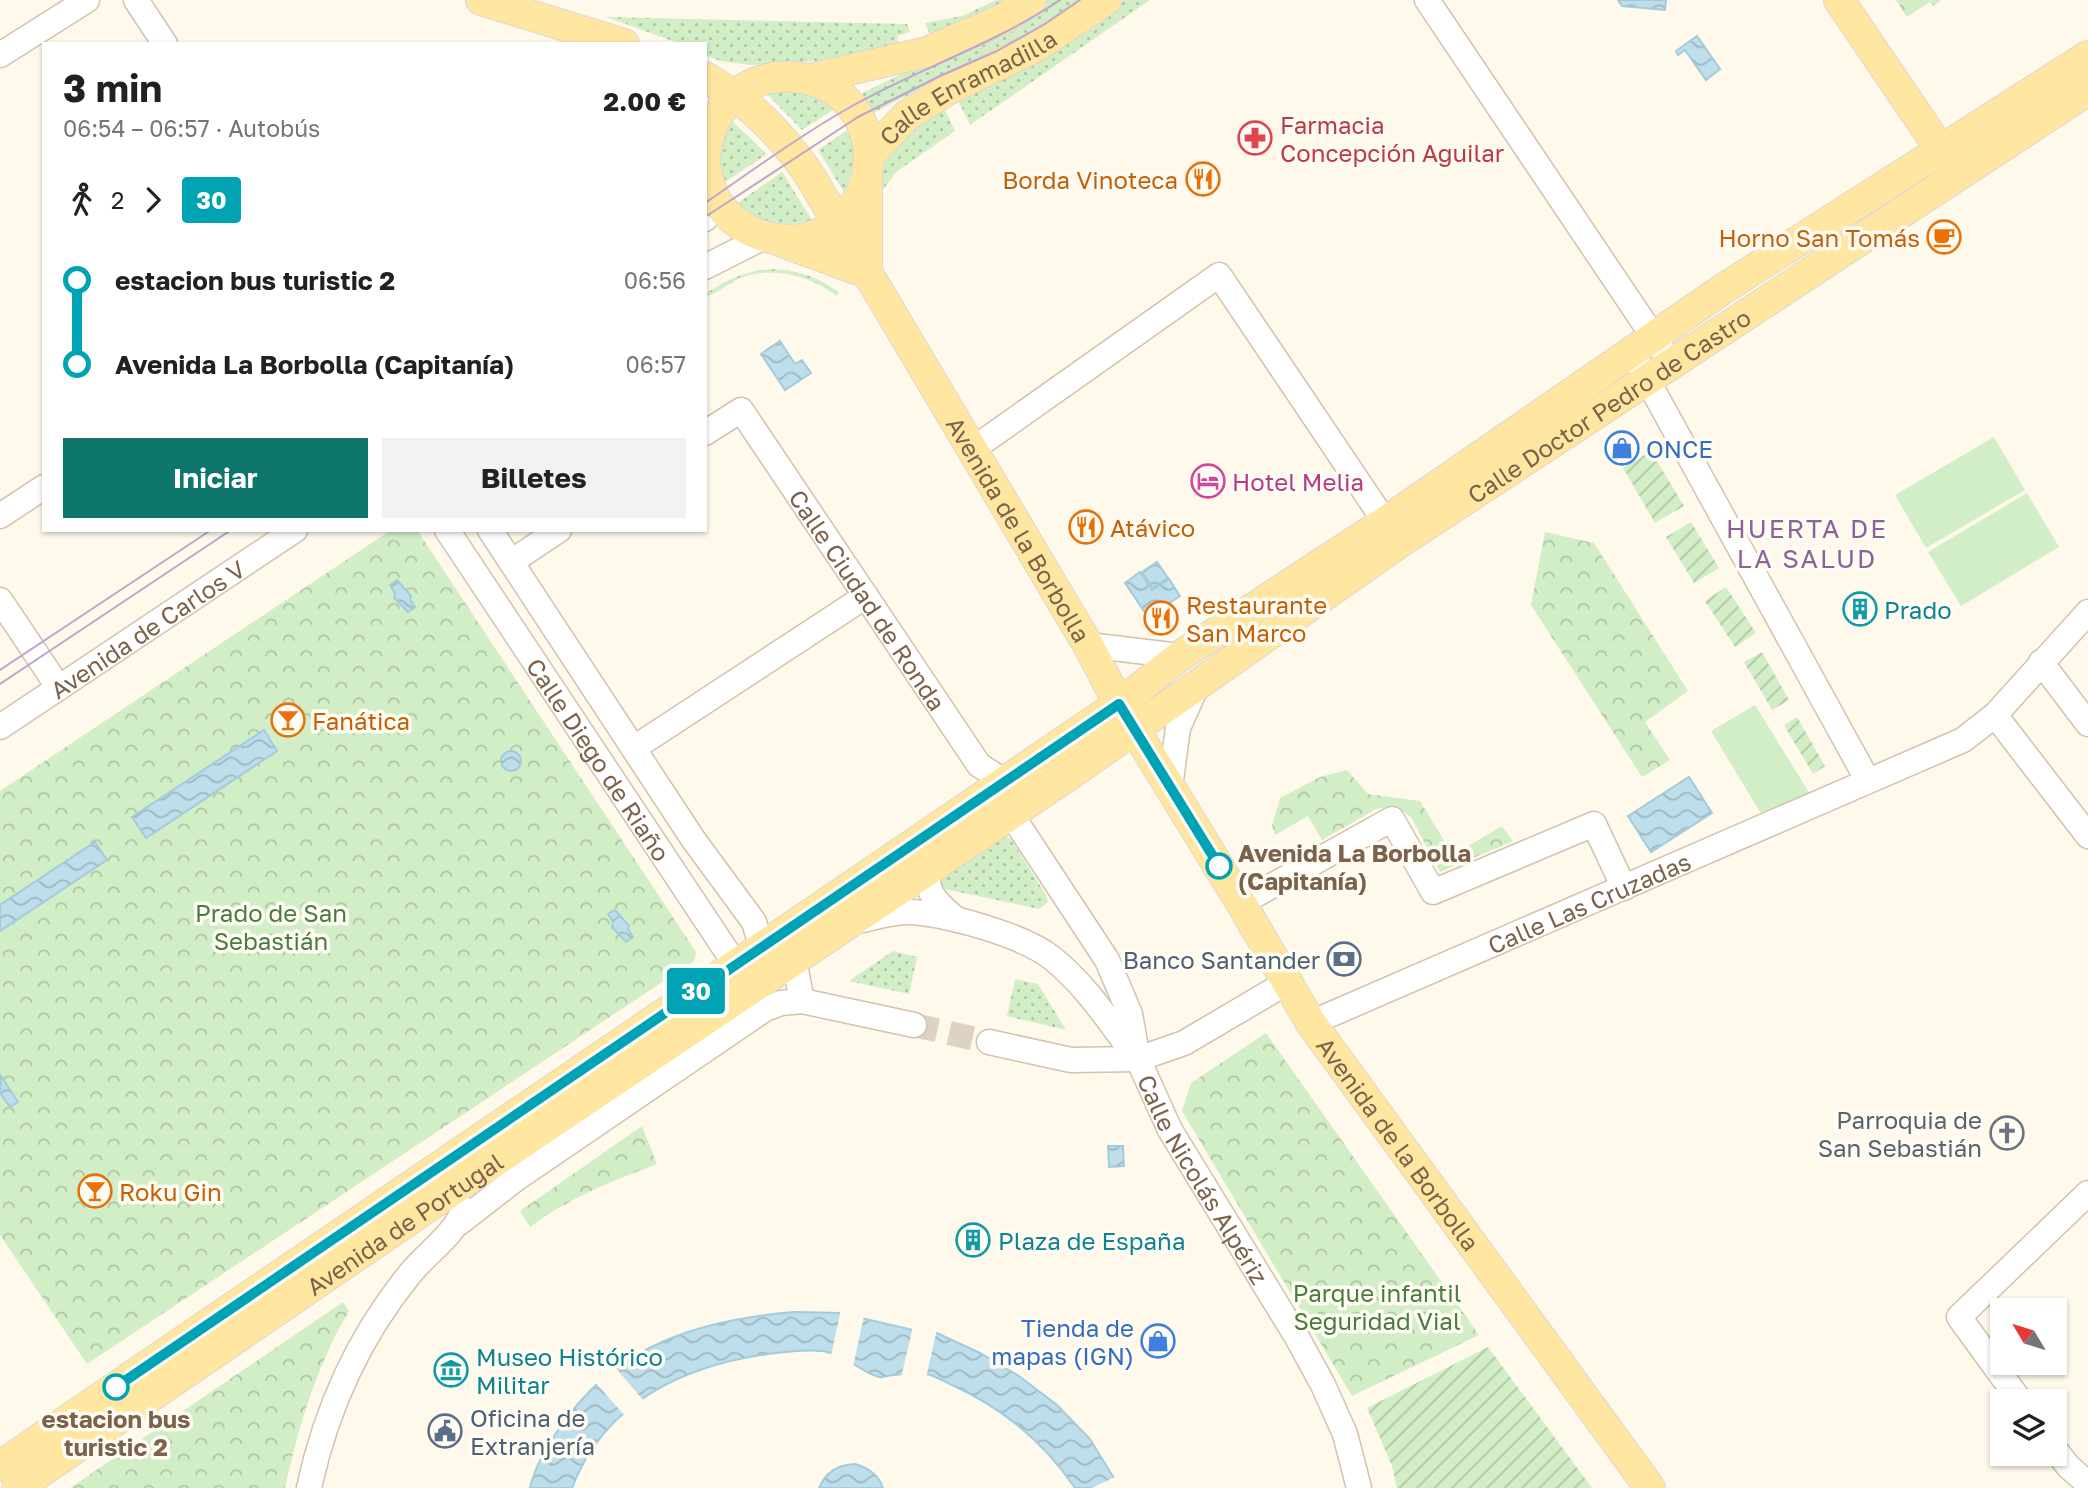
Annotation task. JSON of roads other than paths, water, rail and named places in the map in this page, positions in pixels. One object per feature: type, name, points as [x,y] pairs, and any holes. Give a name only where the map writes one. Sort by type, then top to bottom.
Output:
[{"type":"main road","points":[[481,0],[526,7],[589,38],[612,42]]},
{"type":"main road","name":"Calle Enramadilla","points":[[810,79],[927,52],[1005,18],[1031,0]]},
{"type":"main road","name":"Calle Enramadilla","points":[[838,223],[861,193],[868,165],[906,116],[949,89],[1037,46],[1106,0]]},
{"type":"main road","points":[[1839,0],[1957,175]]},
{"type":"main road","name":"Calle Doctor Pedro de Castro","points":[[1126,717],[1198,683],[1392,532],[1643,344],[1723,289],[2088,56]]},
{"type":"main road","points":[[789,76],[810,79],[833,90],[851,107],[866,135],[867,273],[740,226],[720,206],[707,157],[717,115],[735,94],[751,84],[769,78],[789,76]]},
{"type":"main road","name":"Avenida de la Borbolla","points":[[707,78],[735,94],[780,134],[810,176],[1088,645],[1126,717],[1241,903],[1286,984],[1311,1023],[1650,1488]]},
{"type":"main road","name":"Calle Doctor Pedro de Castro","points":[[1126,717],[1180,656],[1659,371],[2088,90]]},
{"type":"main road","points":[[770,239],[797,239],[819,234],[838,223]]},
{"type":"main road","name":"Avenida de Portugal","points":[[0,1466],[794,960],[1011,814],[1126,717]]},
{"type":"main road","name":"Avenida de Portugal","points":[[17,1488],[755,985],[762,947],[1070,738],[1126,717]]},
{"type":"street","points":[[0,55],[88,0]]},
{"type":"street","points":[[136,0],[164,42]]},
{"type":"street","points":[[1427,0],[1659,371],[1868,782]]},
{"type":"street","points":[[707,266],[770,239]]},
{"type":"street","points":[[973,449],[1219,275],[1392,532]]},
{"type":"street","name":"Calle Ciudad de Ronda","points":[[707,432],[741,410],[979,765],[1005,782]]},
{"type":"street","points":[[0,516],[42,488]]},
{"type":"street","name":"Avenida de Carlos V","points":[[0,727],[292,532]]},
{"type":"street","name":"Calle Diego de Riaño","points":[[448,532],[755,985]]},
{"type":"street","name":"Calle Diego de Riaño","points":[[491,532],[694,839],[754,922],[762,947]]},
{"type":"street","points":[[511,562],[556,532]]},
{"type":"street","points":[[634,748],[866,596]]},
{"type":"street","points":[[0,600],[59,688]]},
{"type":"street","name":"Calle Las Cruzadas","points":[[1311,1023],[1963,740],[1995,715],[2088,612]]},
{"type":"street","points":[[1088,645],[1180,656]]},
{"type":"street","points":[[2041,662],[2088,724]]},
{"type":"street","points":[[1170,787],[1178,728],[1198,683]]},
{"type":"street","points":[[1995,715],[2088,836]]},
{"type":"street","name":"Avenida de Portugal","points":[[926,872],[932,847],[1044,771],[1070,738]]},
{"type":"street","points":[[1011,814],[1107,960],[1130,1014],[1138,1059]]},
{"type":"street","points":[[1241,903],[1392,819],[1433,892],[1594,824],[1624,888]]},
{"type":"street","name":"Avenida de Portugal","points":[[794,960],[802,937],[875,886],[885,864]]},
{"type":"street","points":[[926,872],[935,902],[957,920]]},
{"type":"street","points":[[849,923],[909,912],[957,920],[1027,943],[1050,957],[1084,990],[1138,1059]]},
{"type":"street","points":[[794,960],[802,1001]]},
{"type":"street","points":[[989,1042],[1072,1060],[1138,1059],[1184,1042],[1286,984]]},
{"type":"street","points":[[309,1488],[335,1396],[365,1337],[410,1273],[459,1223],[755,985],[782,1003],[802,1001],[914,1025]]},
{"type":"street","name":"Calle Nicolás Alpériz","points":[[1138,1059],[1170,1130],[1323,1385],[1345,1434],[1359,1488]]},
{"type":"street","points":[[459,1223],[479,1172]]},
{"type":"street","points":[[2012,1389],[1959,1317],[2088,1193]]},
{"type":"street","points":[[2067,1465],[2083,1481]]},
{"type":"water","points":[[1618,0],[1666,0],[1665,10],[1622,6]]},
{"type":"water","points":[[1697,36],[1720,69],[1706,80],[1685,50],[1678,55],[1676,51]]},
{"type":"water","points":[[780,341],[795,364],[802,360],[811,373],[785,390],[761,354]]},
{"type":"water","points":[[1157,562],[1168,578],[1153,588],[1142,572]]},
{"type":"water","points":[[1140,572],[1152,590],[1169,579],[1180,596],[1148,617],[1125,583]]},
{"type":"water","points":[[397,580],[411,596],[410,600],[415,607],[408,612],[394,598],[395,593],[390,585]]},
{"type":"water","points":[[264,730],[277,751],[146,838],[132,817]]},
{"type":"water","points":[[511,751],[518,754],[521,761],[518,768],[511,771],[504,768],[501,761],[504,754]]},
{"type":"water","points":[[1689,777],[1712,813],[1651,852],[1628,816]]},
{"type":"water","points":[[95,842],[107,860],[0,931],[0,905]]},
{"type":"water","points":[[615,910],[629,926],[633,937],[626,942],[612,927],[613,922],[608,914]]},
{"type":"water","points":[[1,1076],[18,1102],[10,1107],[0,1093]]},
{"type":"water","points":[[1108,1146],[1123,1146],[1124,1166],[1109,1167]]},
{"type":"water","points":[[794,1312],[840,1313],[937,1333],[980,1353],[1019,1376],[1057,1405],[1090,1439],[1120,1488],[1075,1488],[1050,1456],[1020,1427],[987,1403],[935,1377],[926,1374],[902,1374],[879,1377],[837,1355],[791,1351],[736,1360],[677,1379],[626,1411],[604,1433],[586,1458],[572,1488],[530,1488],[547,1448],[583,1398],[608,1375],[635,1356],[694,1330],[726,1322]]},
{"type":"water","points":[[855,1464],[872,1472],[883,1488],[819,1488],[833,1470]]},
{"type":"tunnel","points":[[914,1025],[989,1042]]},
{"type":"tram line","points":[[707,202],[852,106],[1010,30],[1060,0]]},
{"type":"tram line","points":[[707,216],[858,117],[997,51],[1045,24],[1080,0]]},
{"type":"tram line","points":[[0,670],[208,532]]},
{"type":"tram line","points":[[0,684],[228,532]]},
{"type":"place","name":"Farmacia Concepción Aguilar","points":[[1255,138]]},
{"type":"place","name":"Borda Vinoteca","points":[[1203,179]]},
{"type":"place","name":"Horno San Tomás","points":[[1944,237]]},
{"type":"place","name":"ONCE","points":[[1622,448]]},
{"type":"place","name":"Hotel Melia","points":[[1208,481]]},
{"type":"place","name":"Atávico","points":[[1086,527]]},
{"type":"place","name":"Prado","points":[[1860,609]]},
{"type":"place","name":"Restaurante San Marco","points":[[1161,618]]},
{"type":"place","name":"Fanática","points":[[288,720]]},
{"type":"place","name":"Avenida La Borbolla (Capitanía)","points":[[1219,866]]},
{"type":"place","name":"Banco Santander","points":[[1344,959]]},
{"type":"place","name":"Parroquia de San Sebastián","points":[[2007,1133]]},
{"type":"place","name":"Roku Gin","points":[[95,1191]]},
{"type":"place","name":"Plaza de España","points":[[973,1240]]},
{"type":"place","name":"Tienda de mapas (IGN)","points":[[1158,1341]]},
{"type":"place","name":"Museo Histórico Militar","points":[[451,1370]]},
{"type":"place","name":"estacion bus turistic 2","points":[[116,1387]]},
{"type":"place","name":"Oficina de Extranjería","points":[[445,1431]]},
{"type":"district","name":"HUERTA DE LA SALUD","points":[[1807,543]]},
{"type":"park label","name":"Prado de San Sebastián","points":[[271,926]]},
{"type":"park label","name":"Parque infantil Seguridad Vial","points":[[1377,1306]]}]
